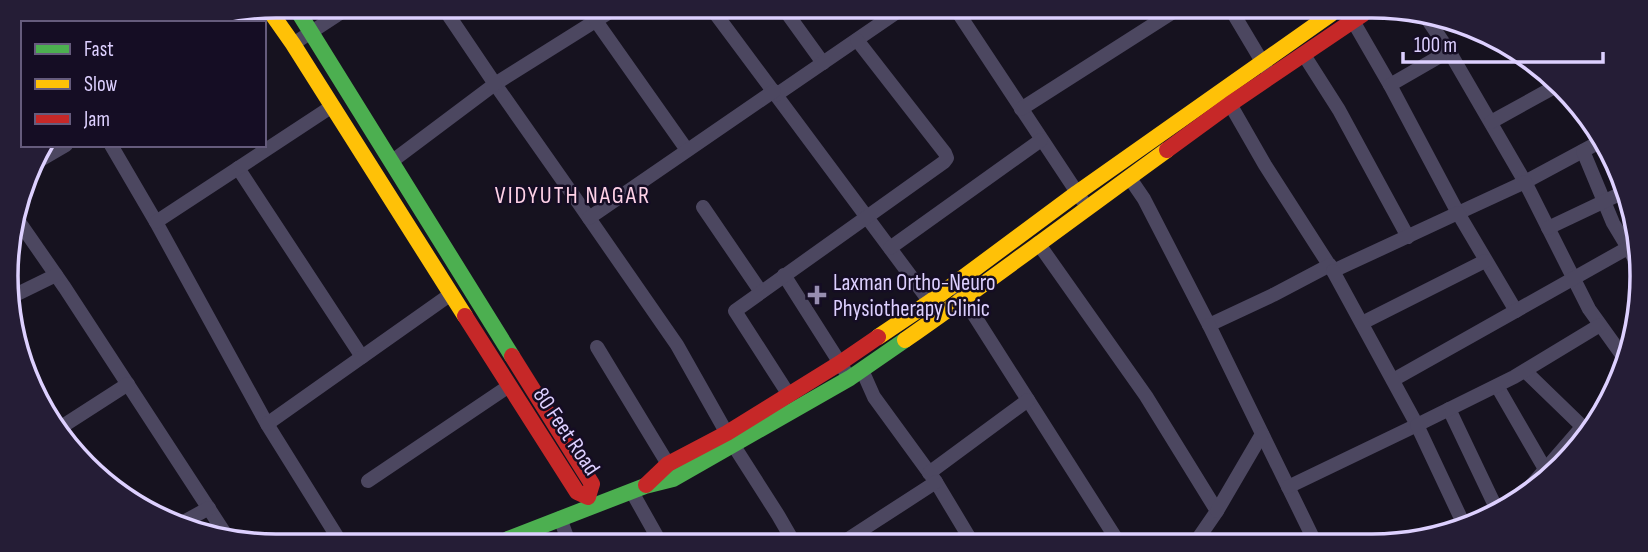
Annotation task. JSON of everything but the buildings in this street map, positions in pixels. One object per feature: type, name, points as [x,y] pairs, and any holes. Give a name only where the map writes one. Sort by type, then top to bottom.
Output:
[{"type":"street","name":"80 Feet Road","points":[[274,18],[577,492],[590,502]]},
{"type":"street","name":"80 Feet Road","points":[[302,18],[592,484],[590,502]]},
{"type":"street","points":[[293,44],[333,18]]},
{"type":"street","points":[[451,18],[677,345],[789,534]]},
{"type":"street","points":[[391,162],[495,84],[601,18]]},
{"type":"street","points":[[719,18],[930,302]]},
{"type":"street","points":[[791,18],[823,62]]},
{"type":"street","points":[[589,218],[687,150],[889,18]]},
{"type":"street","points":[[962,18],[1087,207]]},
{"type":"street","points":[[1021,109],[1164,18]]},
{"type":"street","points":[[1236,18],[1271,77]]},
{"type":"street","points":[[639,489],[668,464],[731,439],[856,374],[964,299],[1129,177],[1226,97],[1262,62],[1324,18]]},
{"type":"street","points":[[520,534],[590,502],[673,479],[789,395],[930,302],[1077,193],[1226,97],[1271,77],[1357,18]]},
{"type":"street","points":[[1358,18],[1390,85],[1458,214],[1516,311]]},
{"type":"street","points":[[596,21],[687,150]]},
{"type":"street","points":[[1431,24],[1525,182],[1589,309],[1619,352]]},
{"type":"street","points":[[789,395],[735,313],[736,309],[947,158],[857,40]]},
{"type":"street","points":[[1390,85],[1449,51]]},
{"type":"street","points":[[1304,55],[1339,110],[1408,237]]},
{"type":"street","points":[[1490,122],[1550,89]]},
{"type":"street","points":[[1226,97],[1265,165],[1332,268],[1418,425],[1461,519]]},
{"type":"street","points":[[156,222],[331,107]]},
{"type":"street","points":[[890,248],[1041,140]]},
{"type":"street","points":[[1209,324],[1458,214],[1595,145]]},
{"type":"street","points":[[47,156],[63,147]]},
{"type":"street","points":[[112,147],[267,424],[336,534]]},
{"type":"street","points":[[1583,151],[1613,223],[1627,237]]},
{"type":"street","points":[[238,168],[362,357]]},
{"type":"street","points":[[1129,177],[1144,200],[1209,324],[1311,534]]},
{"type":"street","points":[[1548,228],[1618,195]]},
{"type":"street","points":[[703,207],[761,292]]},
{"type":"street","points":[[22,226],[222,529]]},
{"type":"street","points":[[1038,243],[1146,396],[1217,512]]},
{"type":"street","points":[[1393,380],[1629,247]]},
{"type":"street","points":[[1362,323],[1486,261]]},
{"type":"street","points":[[18,294],[56,275]]},
{"type":"street","points":[[784,275],[840,363],[856,374],[874,397],[932,477],[967,534]]},
{"type":"street","points":[[954,284],[1113,534]]},
{"type":"street","points":[[267,424],[451,294]]},
{"type":"street","points":[[1288,487],[1497,386],[1600,325]]},
{"type":"street","points":[[597,347],[668,464]]},
{"type":"street","points":[[1525,370],[1582,426]]},
{"type":"street","points":[[65,425],[128,384]]},
{"type":"street","points":[[368,481],[509,386]]},
{"type":"street","points":[[1497,386],[1544,468]]},
{"type":"street","points":[[855,534],[932,477],[1028,400]]},
{"type":"street","points":[[1449,409],[1494,504]]},
{"type":"street","points":[[1201,534],[1262,434]]},
{"type":"street","points":[[639,489],[657,534]]},
{"type":"street","points":[[188,519],[209,508]]},
{"type":"street","points":[[560,518],[566,534]]},
{"type":"traffic: fast","points":[[302,18],[512,356]]},
{"type":"traffic: fast","points":[[521,534],[645,486],[673,479],[850,378],[905,340]]},
{"type":"traffic: slow","points":[[275,18],[465,316]]},
{"type":"traffic: slow","points":[[878,337],[1325,18]]},
{"type":"traffic: slow","points":[[905,340],[1167,150]]},
{"type":"traffic: jam","points":[[1167,150],[1357,18]]},
{"type":"traffic: jam","points":[[465,316],[577,492],[588,497],[592,484],[512,356]]},
{"type":"traffic: jam","points":[[646,485],[668,464],[727,433],[878,337]]},
{"type":"place","name":"Laxman Ortho-Neuro Physiotherapy Clinic","points":[[817,295]]},
{"type":"district","name":"VIDYUTH NAGAR","points":[[573,195]]}]
